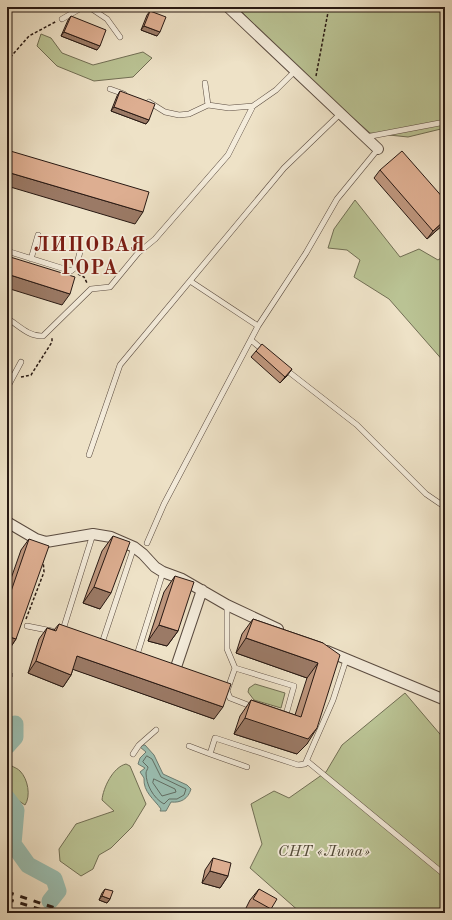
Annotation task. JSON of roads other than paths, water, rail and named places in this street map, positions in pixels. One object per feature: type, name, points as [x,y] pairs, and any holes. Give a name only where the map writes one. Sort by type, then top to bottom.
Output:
[{"type":"street","points":[[228,7],[340,114],[378,148]]},
{"type":"street","points":[[7,522],[36,539],[46,542],[93,534],[111,537],[134,546],[155,567],[182,579],[227,605],[290,634]]},
{"type":"street","points":[[174,673],[202,590]]},
{"type":"street","points":[[318,647],[346,660],[387,675],[407,686],[445,700]]},
{"type":"lane","points":[[62,19],[83,7]]},
{"type":"lane","points":[[88,7],[107,19],[120,36]]},
{"type":"lane","points":[[7,318],[28,334],[43,336],[91,290],[110,287],[138,253],[155,239],[228,155],[253,106],[276,90],[295,71]]},
{"type":"lane","points":[[205,82],[208,105]]},
{"type":"lane","points":[[110,89],[130,96]]},
{"type":"lane","points":[[143,100],[166,112],[179,115],[189,114],[208,105],[229,108],[253,106]]},
{"type":"lane","points":[[89,455],[120,365],[284,168],[340,114]]},
{"type":"lane","points":[[365,137],[445,122]]},
{"type":"lane","points":[[147,542],[164,504],[258,326],[306,253],[337,199],[378,148]]},
{"type":"lane","points":[[31,259],[38,235]]},
{"type":"lane","points":[[7,252],[71,271],[76,267],[80,252]]},
{"type":"lane","points":[[190,281],[258,326]]},
{"type":"lane","points":[[251,340],[269,355]]},
{"type":"lane","points":[[7,388],[21,362]]},
{"type":"lane","points":[[280,364],[357,425],[426,494],[445,508]]},
{"type":"lane","points":[[62,634],[93,534]]},
{"type":"lane","points":[[101,647],[134,546]]},
{"type":"lane","points":[[135,659],[164,572]]},
{"type":"lane","points":[[227,605],[227,649],[235,668],[227,691],[230,698],[257,708]]},
{"type":"lane","points":[[27,626],[68,636]]},
{"type":"lane","points":[[94,645],[108,650]]},
{"type":"lane","points":[[128,657],[142,662]]},
{"type":"lane","points":[[210,754],[215,738],[298,765],[305,764],[333,700],[346,660]]},
{"type":"lane","points":[[235,668],[294,686],[285,718],[278,716]]},
{"type":"lane","points":[[221,689],[227,691]]},
{"type":"lane","points":[[133,754],[139,745],[156,730]]},
{"type":"lane","points":[[189,746],[247,767]]},
{"type":"lane","points":[[307,761],[445,875]]},
{"type":"water","points":[[145,745],[154,755],[163,774],[187,785],[191,789],[184,800],[171,802],[166,811],[160,811],[161,809],[145,787],[144,778],[140,772],[145,768],[138,764],[140,758],[146,752],[140,747]]},
{"type":"waterway","points":[[7,746],[15,737],[15,724]]},
{"type":"waterway","points":[[7,798],[16,810],[13,844],[28,865],[54,879],[58,891],[50,901]]},
{"type":"railway","points":[[7,892],[70,913]]},
{"type":"railway","points":[[7,899],[52,913]]},
{"type":"district","name":"ЛИПОВАЯ ГОРА","points":[[90,256]]},
{"type":"park label","name":"СНТ «Липа»","points":[[324,850]]}]
